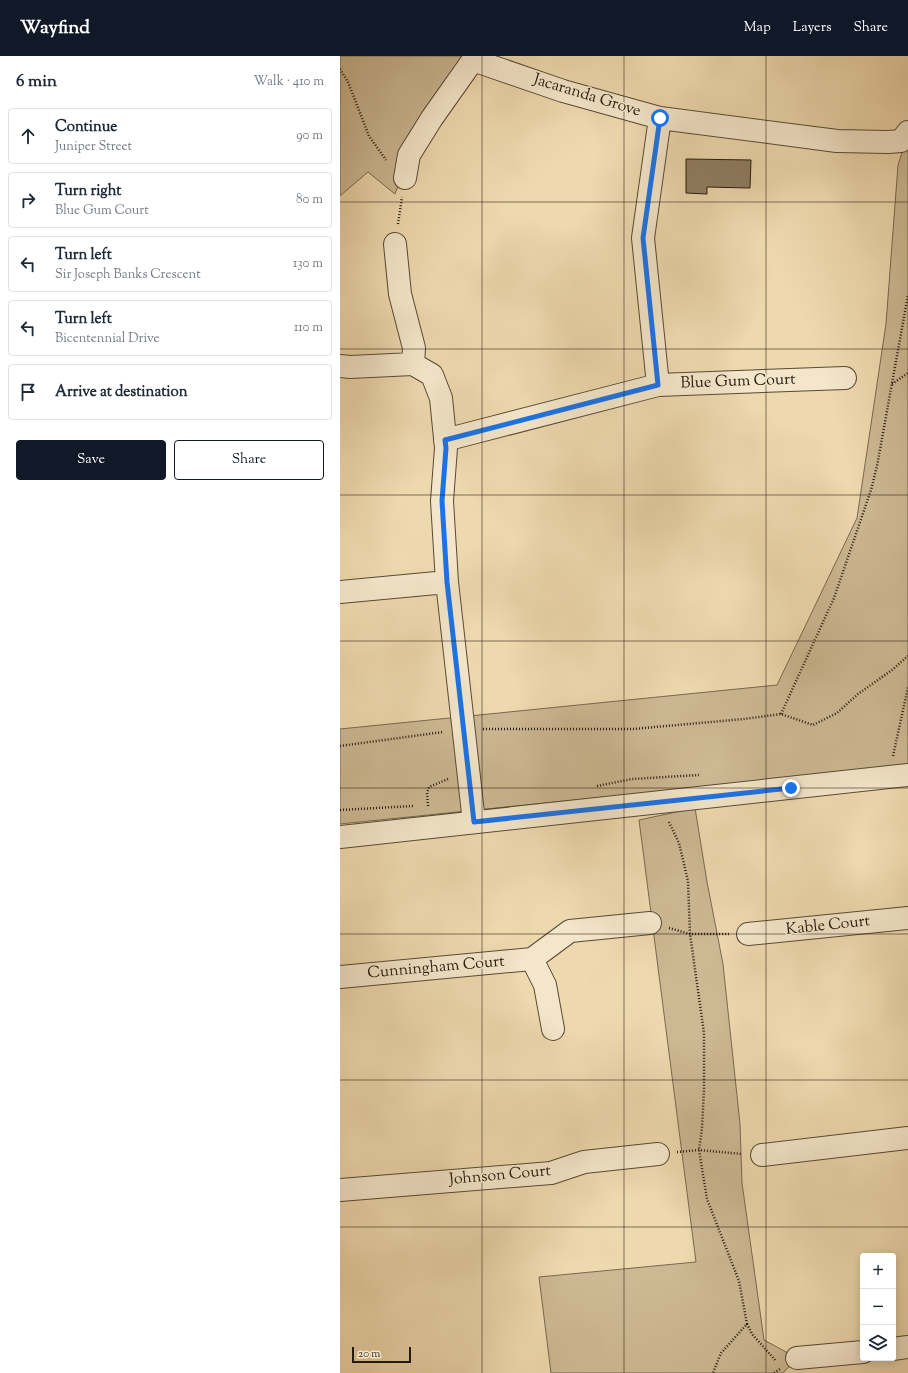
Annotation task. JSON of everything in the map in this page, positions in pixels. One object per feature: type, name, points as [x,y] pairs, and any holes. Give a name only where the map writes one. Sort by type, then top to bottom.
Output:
[{"type":"street","name":"Jacaranda Grove","points":[[405,178],[408,155],[473,60],[563,91],[660,118],[837,141],[901,141],[908,132]]},
{"type":"street","points":[[658,385],[643,238],[660,118]]},
{"type":"street","points":[[395,244],[400,294],[414,348],[413,364]]},
{"type":"street","points":[[340,366],[350,367],[413,364],[432,375],[441,398],[446,448],[442,501],[447,582],[474,822]]},
{"type":"street","name":"Blue Gum Court","points":[[445,440],[658,385],[845,378]]},
{"type":"street","points":[[340,592],[447,582]]},
{"type":"street","points":[[340,837],[908,775]]},
{"type":"street","name":"Kable Court","points":[[748,934],[908,918]]},
{"type":"street","points":[[553,1029],[545,985],[532,959],[570,931],[650,923]]},
{"type":"street","name":"Cunningham Court","points":[[340,976],[532,959]]},
{"type":"street","points":[[762,1155],[908,1138]]},
{"type":"street","name":"Johnson Court","points":[[340,1190],[552,1172],[584,1162],[658,1154]]},
{"type":"street","points":[[896,1349],[908,1347]]},
{"type":"street","points":[[787,1360],[860,1352]]},
{"type":"path","points":[[340,69],[348,82],[369,136],[386,159],[405,178],[395,244]]},
{"type":"path","points":[[781,714],[834,598],[871,490],[878,466],[908,295]]},
{"type":"path","points":[[892,384],[908,373]]},
{"type":"path","points":[[340,746],[463,729],[633,729],[744,719],[781,714],[813,725],[837,713],[858,694],[892,670],[908,656]]},
{"type":"path","points":[[892,760],[908,687]]},
{"type":"path","points":[[428,806],[427,793],[429,787],[447,780],[452,776]]},
{"type":"path","points":[[666,802],[668,818],[680,843],[688,881],[690,934],[704,1033],[704,1090],[699,1150],[707,1199],[740,1282],[747,1324],[752,1334],[787,1360]]},
{"type":"path","points":[[650,923],[690,934],[748,934]]},
{"type":"path","points":[[658,1154],[699,1150],[762,1155]]},
{"type":"path","points":[[713,1373],[721,1353],[747,1324]]},
{"type":"shaded area","points":[[340,56],[469,56],[409,155],[395,194],[368,172],[340,196]]},
{"type":"shaded area","points":[[908,134],[908,775],[789,778],[340,824],[340,729],[777,685],[857,518],[886,324],[898,165]]},
{"type":"shaded area","points":[[695,808],[707,882],[723,964],[740,1124],[742,1183],[764,1340],[797,1358],[783,1373],[551,1373],[539,1277],[696,1262],[639,820]]},
{"type":"building","points":[[686,159],[751,160],[750,188],[707,187],[707,194],[686,193]]},
{"type":"route","points":[[660,118],[643,238],[658,385],[445,440],[446,448],[442,501],[447,582],[474,822],[791,788]]}]
